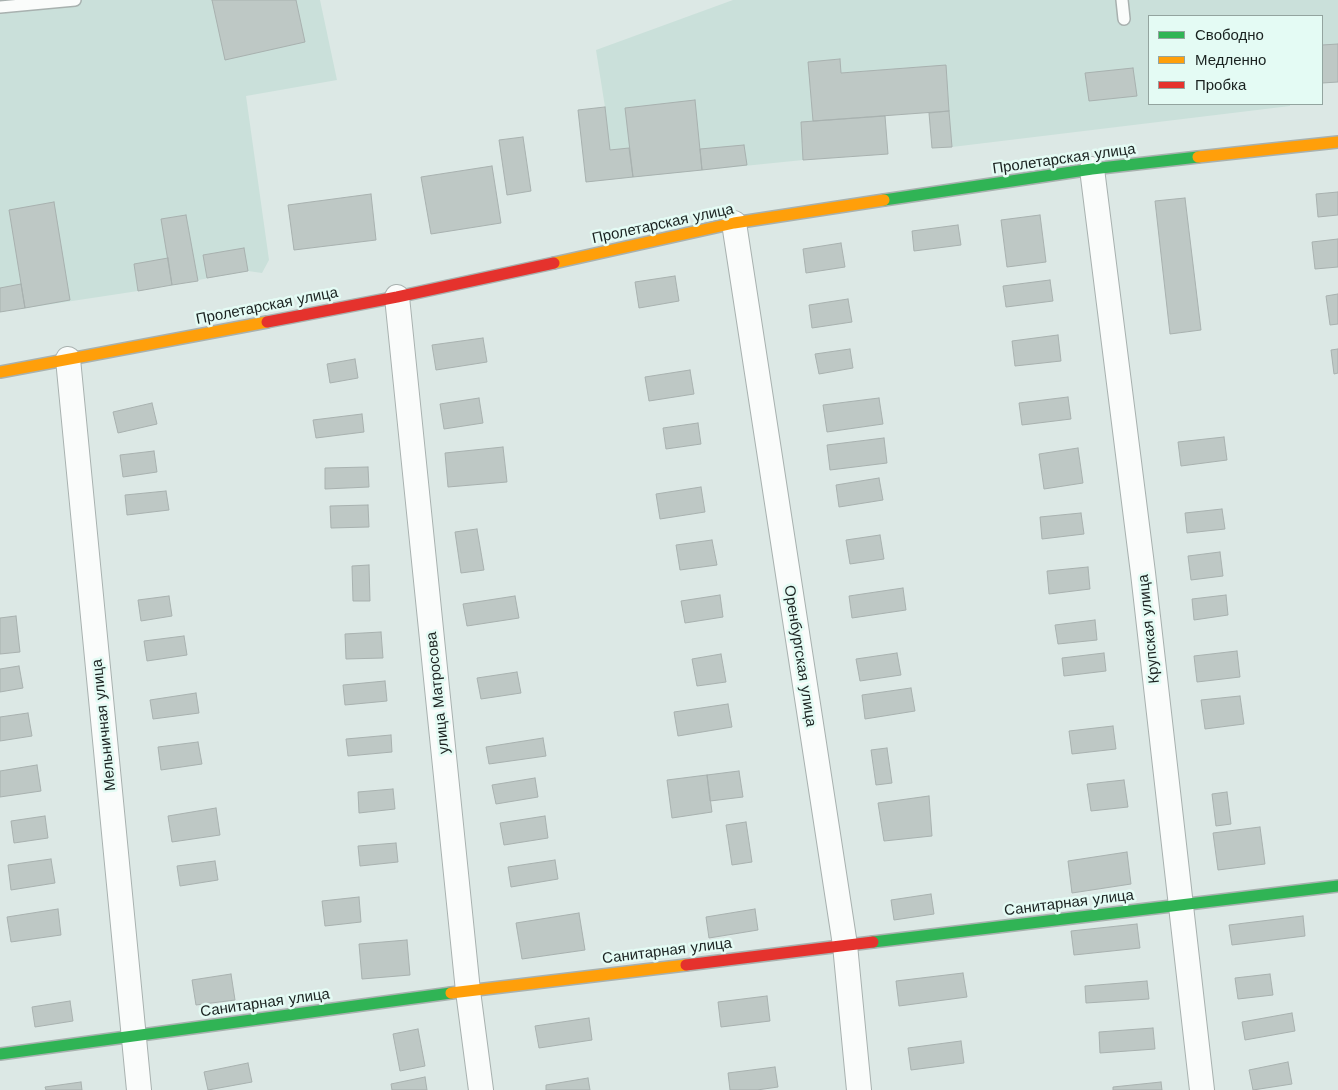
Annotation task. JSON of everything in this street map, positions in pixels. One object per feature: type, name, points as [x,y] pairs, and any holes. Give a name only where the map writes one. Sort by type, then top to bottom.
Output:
[{"type":"street","name":"Пролетарская улица","points":[[0,372],[397,297],[734,223],[1092,169],[1338,142]]},
{"type":"street","name":"Крупская улица","points":[[1092,169],[1143,573],[1202,1090]]},
{"type":"street","name":"Оренбургская улица","points":[[734,223],[845,945],[859,1090]]},
{"type":"street","name":"улица Матросова","points":[[397,297],[468,991],[481,1090]]},
{"type":"street","name":"Мельничная улица","points":[[68,359],[140,1090]]},
{"type":"street","name":"Санитарная улица","points":[[0,1054],[468,991],[1338,886]]},
{"type":"lane","points":[[0,7],[75,0]]},
{"type":"lane","points":[[1122,0],[1124,19]]},
{"type":"shaded area","points":[[0,0],[320,0],[337,80],[246,96],[269,260],[262,273],[248,271],[138,291],[0,312]]},
{"type":"shaded area","points":[[733,0],[1338,0],[1338,82],[1323,83],[1323,15],[1148,15],[1148,105],[1290,106],[952,147],[945,66],[841,73],[840,59],[809,62],[813,121],[801,123],[803,160],[586,182],[578,110],[605,107],[596,50]]},
{"type":"building","points":[[212,0],[296,0],[305,42],[225,60]]},
{"type":"building","points":[[1338,44],[1338,82],[1323,83],[1323,45]]},
{"type":"building","points":[[840,59],[841,73],[946,65],[949,111],[813,121],[808,62]]},
{"type":"building","points":[[1133,68],[1137,96],[1089,101],[1085,73]]},
{"type":"building","points":[[695,100],[702,170],[633,177],[625,108]]},
{"type":"building","points":[[605,107],[610,150],[629,148],[633,177],[586,182],[578,110]]},
{"type":"building","points":[[949,111],[952,147],[932,148],[929,113]]},
{"type":"building","points":[[885,116],[888,154],[803,160],[801,122]]},
{"type":"building","points":[[523,137],[531,191],[507,195],[499,140]]},
{"type":"building","points":[[744,145],[747,165],[702,170],[700,149]]},
{"type":"building","points":[[492,166],[501,223],[431,234],[421,177]]},
{"type":"building","points":[[1338,192],[1338,215],[1318,217],[1316,194]]},
{"type":"building","points":[[371,194],[376,240],[294,250],[288,205]]},
{"type":"building","points":[[1185,198],[1201,330],[1170,334],[1155,201]]},
{"type":"building","points":[[54,202],[70,300],[25,308],[9,210]]},
{"type":"building","points":[[186,215],[198,281],[172,285],[161,219]]},
{"type":"building","points":[[1040,215],[1046,262],[1007,267],[1001,220]]},
{"type":"building","points":[[958,225],[961,245],[914,251],[912,231]]},
{"type":"building","points":[[1338,239],[1338,267],[1315,269],[1312,242]]},
{"type":"building","points":[[841,243],[845,267],[806,273],[803,249]]},
{"type":"building","points":[[244,248],[248,271],[207,278],[203,255]]},
{"type":"building","points":[[168,258],[172,285],[138,291],[134,264]]},
{"type":"building","points":[[675,276],[679,301],[639,308],[635,282]]},
{"type":"building","points":[[1050,280],[1053,301],[1006,307],[1003,286]]},
{"type":"building","points":[[21,284],[25,308],[0,312],[0,288]]},
{"type":"building","points":[[1338,294],[1338,324],[1330,325],[1326,296]]},
{"type":"building","points":[[848,299],[852,322],[812,328],[809,305]]},
{"type":"building","points":[[1058,335],[1061,361],[1015,366],[1012,341]]},
{"type":"building","points":[[483,338],[487,362],[436,370],[432,345]]},
{"type":"building","points":[[850,349],[853,368],[819,374],[815,354]]},
{"type":"building","points":[[1338,349],[1338,373],[1334,374],[1331,350]]},
{"type":"building","points":[[355,359],[358,378],[330,383],[327,364]]},
{"type":"building","points":[[690,370],[694,394],[649,401],[645,377]]},
{"type":"building","points":[[1068,397],[1071,419],[1022,425],[1019,403]]},
{"type":"building","points":[[479,398],[483,423],[444,429],[440,404]]},
{"type":"building","points":[[879,398],[883,424],[827,432],[823,405]]},
{"type":"building","points":[[152,403],[157,424],[118,433],[113,412]]},
{"type":"building","points":[[362,414],[364,432],[316,438],[313,420]]},
{"type":"building","points":[[698,423],[701,444],[666,449],[663,428]]},
{"type":"building","points":[[1224,437],[1227,460],[1181,466],[1178,442]]},
{"type":"building","points":[[884,438],[887,463],[830,470],[827,445]]},
{"type":"building","points":[[503,447],[507,482],[448,487],[445,453]]},
{"type":"building","points":[[1078,448],[1083,483],[1044,489],[1039,454]]},
{"type":"building","points":[[154,451],[157,472],[123,477],[120,455]]},
{"type":"building","points":[[368,467],[369,487],[325,489],[325,468]]},
{"type":"building","points":[[879,478],[883,500],[839,507],[836,485]]},
{"type":"building","points":[[701,487],[705,512],[660,519],[656,494]]},
{"type":"building","points":[[166,491],[169,510],[127,515],[125,495]]},
{"type":"building","points":[[368,505],[369,527],[331,528],[330,506]]},
{"type":"building","points":[[1222,509],[1225,529],[1187,533],[1185,513]]},
{"type":"building","points":[[1081,513],[1084,534],[1042,539],[1040,517]]},
{"type":"building","points":[[477,529],[484,570],[461,573],[455,532]]},
{"type":"building","points":[[880,535],[884,559],[850,564],[846,540]]},
{"type":"building","points":[[712,540],[717,565],[680,570],[676,545]]},
{"type":"building","points":[[1220,552],[1223,576],[1191,580],[1188,556]]},
{"type":"building","points":[[369,565],[370,601],[353,601],[352,566]]},
{"type":"building","points":[[1088,567],[1090,589],[1049,594],[1047,571]]},
{"type":"building","points":[[903,588],[906,610],[852,618],[849,596]]},
{"type":"building","points":[[720,595],[723,617],[685,623],[681,601]]},
{"type":"building","points":[[1226,595],[1228,615],[1194,620],[1192,599]]},
{"type":"building","points":[[169,596],[172,616],[141,621],[138,600]]},
{"type":"building","points":[[515,596],[519,618],[467,626],[463,604]]},
{"type":"building","points":[[16,616],[20,652],[0,654],[0,618]]},
{"type":"building","points":[[1095,620],[1097,640],[1058,644],[1055,625]]},
{"type":"building","points":[[381,632],[383,658],[346,659],[345,634]]},
{"type":"building","points":[[184,636],[187,655],[147,661],[144,641]]},
{"type":"building","points":[[1237,651],[1240,677],[1197,682],[1194,656]]},
{"type":"building","points":[[897,653],[901,675],[860,681],[856,659]]},
{"type":"building","points":[[1104,653],[1106,671],[1064,676],[1062,658]]},
{"type":"building","points":[[721,654],[726,682],[697,686],[692,659]]},
{"type":"building","points":[[19,666],[23,688],[0,692],[0,669]]},
{"type":"building","points":[[517,672],[521,693],[481,699],[477,678]]},
{"type":"building","points":[[385,681],[387,701],[345,705],[343,685]]},
{"type":"building","points":[[911,688],[915,711],[865,719],[862,695]]},
{"type":"building","points":[[196,693],[199,713],[153,719],[150,700]]},
{"type":"building","points":[[1240,696],[1244,724],[1205,729],[1201,700]]},
{"type":"building","points":[[728,704],[732,727],[678,736],[674,712]]},
{"type":"building","points":[[28,713],[32,736],[0,741],[0,717]]},
{"type":"building","points":[[1113,726],[1116,749],[1072,754],[1069,731]]},
{"type":"building","points":[[391,735],[392,752],[348,756],[346,739]]},
{"type":"building","points":[[543,738],[546,756],[489,764],[486,747]]},
{"type":"building","points":[[198,742],[202,764],[161,770],[158,747]]},
{"type":"building","points":[[887,748],[892,783],[876,785],[871,750]]},
{"type":"building","points":[[37,765],[41,791],[0,797],[0,771]]},
{"type":"building","points":[[739,771],[743,797],[710,801],[707,775]]},
{"type":"building","points":[[707,775],[712,812],[672,818],[667,780]]},
{"type":"building","points":[[535,778],[538,797],[496,804],[492,785]]},
{"type":"building","points":[[1124,780],[1128,807],[1091,811],[1087,784]]},
{"type":"building","points":[[393,789],[395,809],[359,813],[358,792]]},
{"type":"building","points":[[1227,792],[1231,824],[1216,826],[1212,794]]},
{"type":"building","points":[[929,796],[932,836],[884,841],[878,803]]},
{"type":"building","points":[[216,808],[220,835],[172,842],[168,816]]},
{"type":"building","points":[[45,816],[48,838],[14,843],[11,821]]},
{"type":"building","points":[[545,816],[548,838],[504,845],[500,823]]},
{"type":"building","points":[[746,822],[752,862],[732,865],[726,825]]},
{"type":"building","points":[[1260,827],[1265,864],[1218,870],[1213,833]]},
{"type":"building","points":[[396,843],[398,862],[360,866],[358,846]]},
{"type":"building","points":[[1127,852],[1131,884],[1072,893],[1068,861]]},
{"type":"building","points":[[51,859],[55,883],[11,890],[8,865]]},
{"type":"building","points":[[555,860],[558,879],[511,887],[508,867]]},
{"type":"building","points":[[215,861],[218,880],[180,886],[177,866]]},
{"type":"building","points":[[931,894],[934,914],[894,920],[891,900]]},
{"type":"building","points":[[359,897],[361,922],[325,926],[322,901]]},
{"type":"building","points":[[58,909],[61,935],[11,942],[7,917]]},
{"type":"building","points":[[755,909],[758,930],[709,938],[706,917]]},
{"type":"building","points":[[579,913],[585,950],[522,959],[516,923]]},
{"type":"building","points":[[1303,916],[1305,936],[1232,945],[1229,925]]},
{"type":"building","points":[[1137,924],[1140,948],[1074,955],[1071,931]]},
{"type":"building","points":[[407,940],[410,975],[362,979],[359,944]]},
{"type":"building","points":[[963,973],[967,997],[899,1006],[896,981]]},
{"type":"building","points":[[231,974],[235,1000],[196,1005],[192,980]]},
{"type":"building","points":[[1270,974],[1273,995],[1238,999],[1235,978]]},
{"type":"building","points":[[1147,981],[1149,999],[1086,1003],[1085,986]]},
{"type":"building","points":[[767,996],[770,1021],[721,1027],[718,1002]]},
{"type":"building","points":[[70,1001],[73,1021],[35,1027],[32,1007]]},
{"type":"building","points":[[1292,1013],[1295,1031],[1245,1040],[1242,1022]]},
{"type":"building","points":[[589,1018],[592,1040],[539,1048],[535,1026]]},
{"type":"building","points":[[1153,1028],[1155,1049],[1100,1053],[1099,1032]]},
{"type":"building","points":[[418,1029],[425,1066],[400,1071],[393,1034]]},
{"type":"building","points":[[961,1041],[964,1063],[911,1070],[908,1048]]},
{"type":"building","points":[[1288,1062],[1292,1084],[1253,1090],[1249,1070]]},
{"type":"building","points":[[248,1063],[252,1082],[208,1090],[204,1072]]},
{"type":"building","points":[[775,1067],[778,1087],[757,1090],[730,1090],[728,1073]]},
{"type":"building","points":[[425,1077],[427,1090],[392,1090],[391,1084]]},
{"type":"building","points":[[588,1078],[590,1090],[546,1090],[546,1085]]},
{"type":"building","points":[[81,1082],[82,1090],[46,1090],[45,1087]]},
{"type":"building","points":[[1161,1082],[1162,1090],[1113,1090],[1113,1087]]},
{"type":"traffic: fast","points":[[884,200],[1092,169],[1198,157]]},
{"type":"traffic: fast","points":[[873,942],[1338,886]]},
{"type":"traffic: fast","points":[[0,1054],[451,993]]},
{"type":"traffic: slow","points":[[1198,157],[1338,142]]},
{"type":"traffic: slow","points":[[554,263],[734,223],[884,200]]},
{"type":"traffic: slow","points":[[0,372],[267,322]]},
{"type":"traffic: slow","points":[[451,993],[686,965]]},
{"type":"traffic: jam","points":[[267,322],[397,297],[554,263]]},
{"type":"traffic: jam","points":[[686,965],[873,942]]}]
